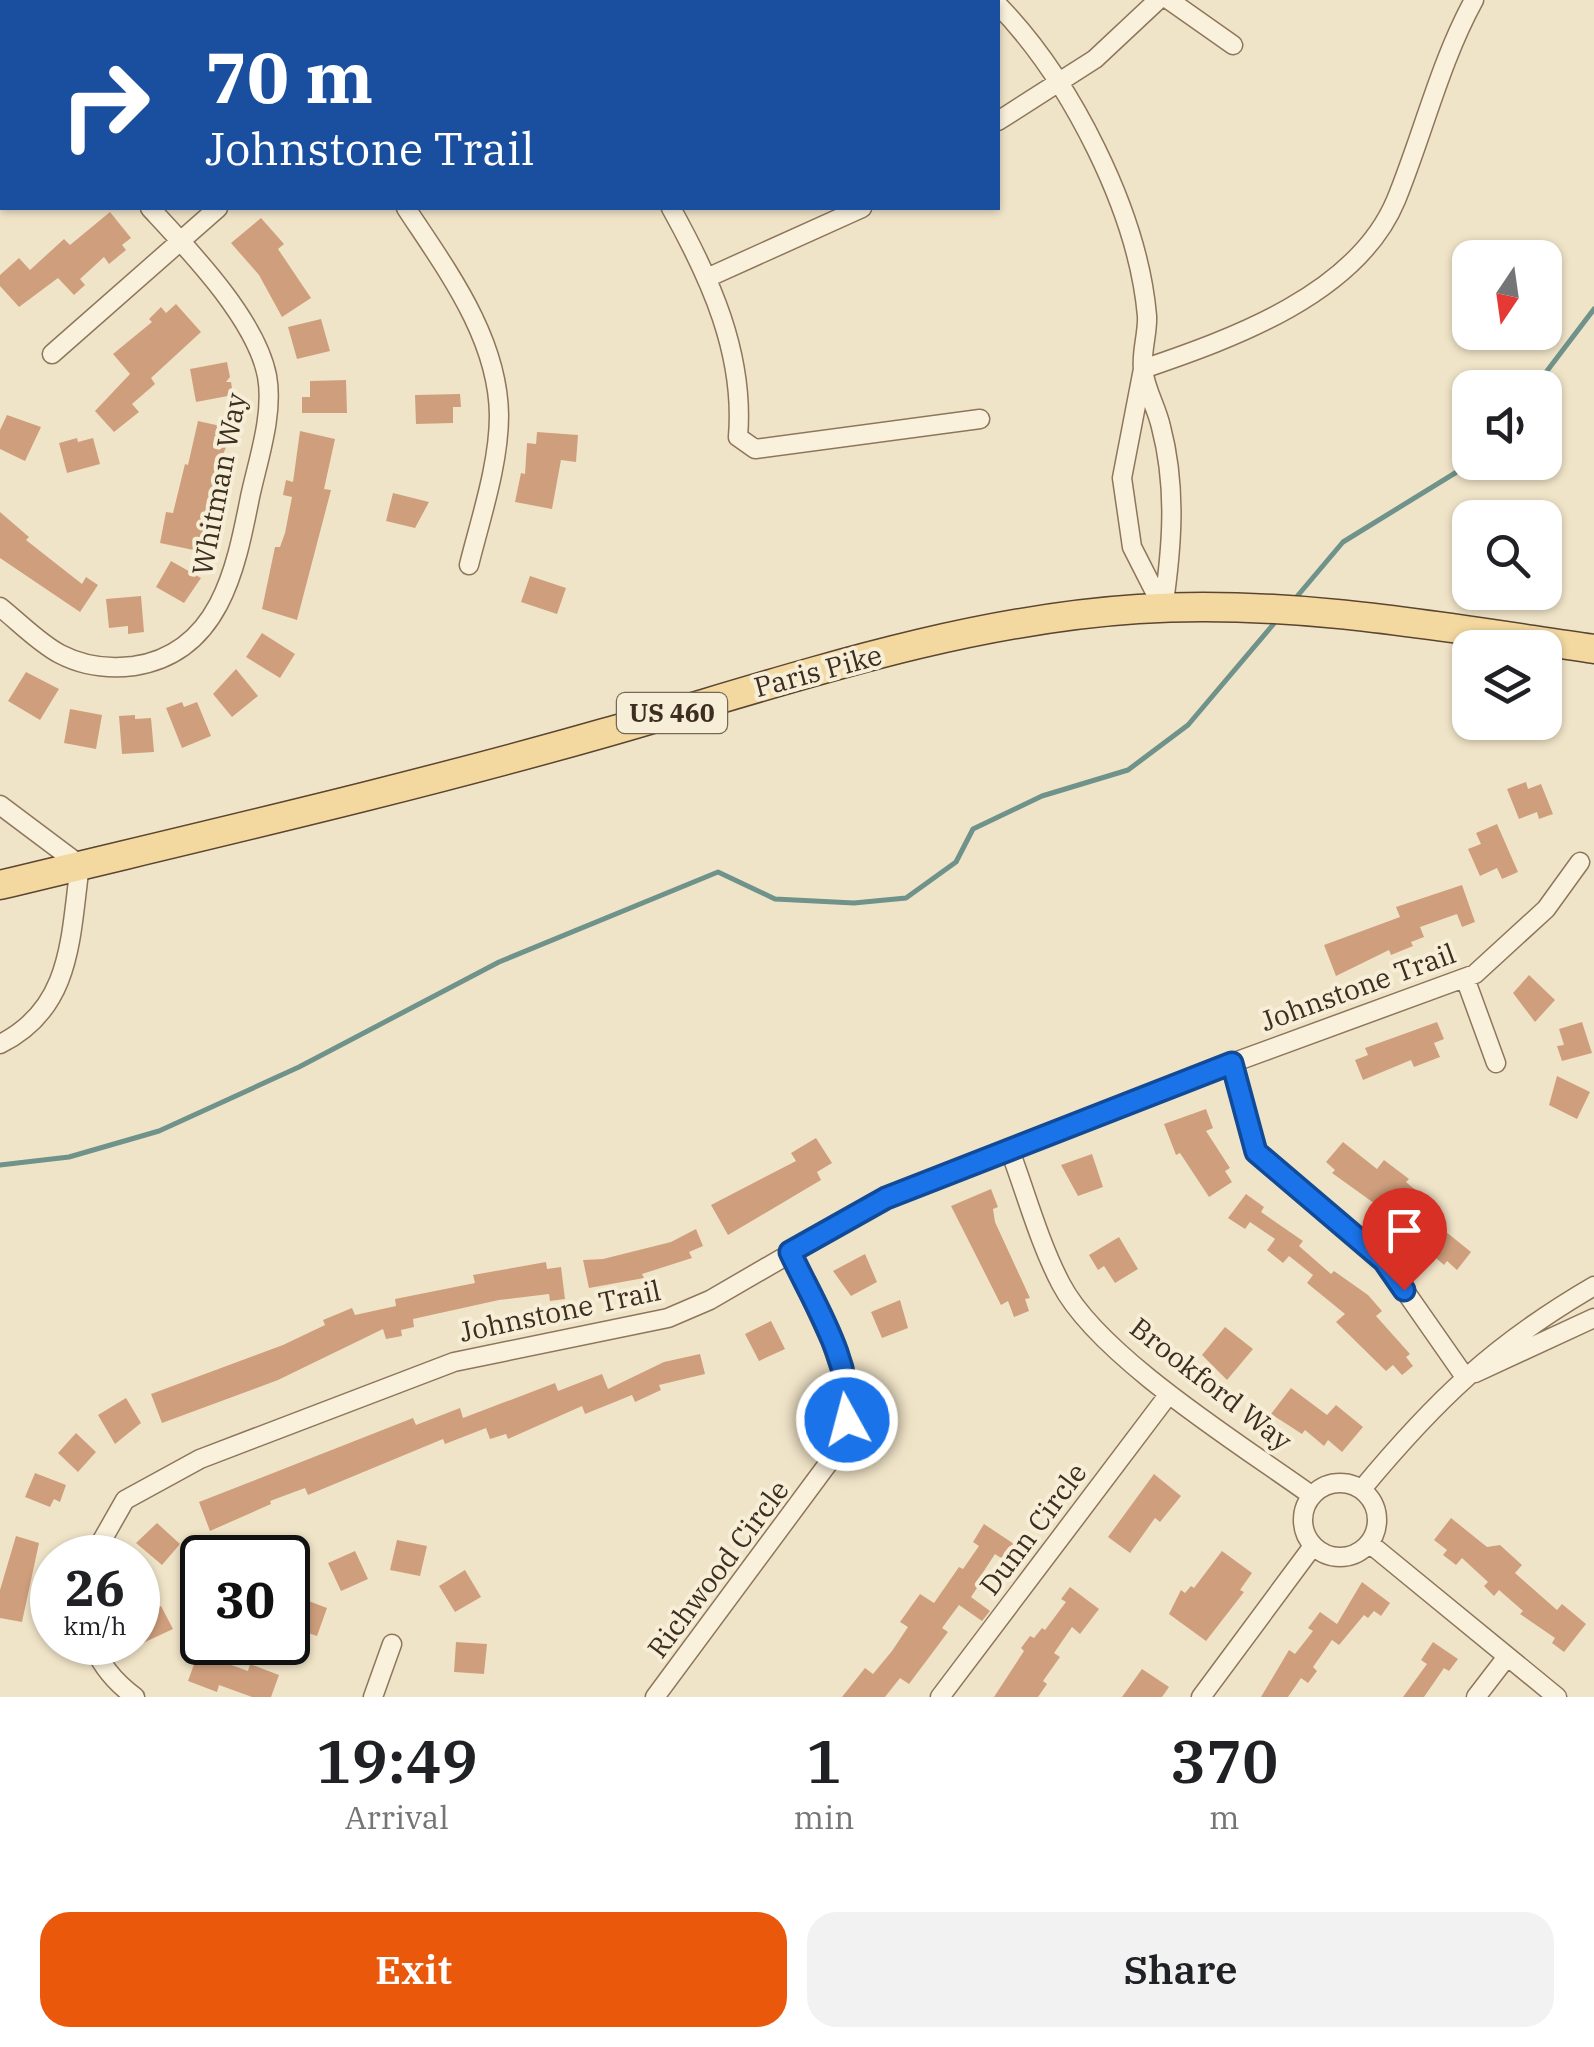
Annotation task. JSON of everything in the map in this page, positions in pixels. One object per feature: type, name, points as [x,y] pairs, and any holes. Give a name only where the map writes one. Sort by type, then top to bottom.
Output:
[{"type":"main road","name":"Paris Pike","points":[[0,885],[412,786],[820,669],[1027,622],[1163,609],[1271,607],[1594,648]]},
{"type":"street","points":[[1000,120],[1094,59],[1158,0]]},
{"type":"street","points":[[1169,0],[1233,45]]},
{"type":"street","points":[[1143,369],[1196,350],[1305,298],[1363,256],[1394,203],[1474,0]]},
{"type":"street","points":[[1000,8],[1059,82],[1093,142],[1134,250],[1147,318],[1143,369],[1122,478],[1132,546],[1163,609]]},
{"type":"street","name":"Whitman Way","points":[[0,607],[60,654],[110,669],[156,662],[194,639],[216,613],[235,572],[266,418],[267,376],[244,324],[152,210]]},
{"type":"street","points":[[52,354],[215,210]]},
{"type":"street","points":[[407,210],[471,308],[492,376],[498,415],[487,492],[469,565]]},
{"type":"street","points":[[672,210],[709,278],[732,354],[738,437],[746,445],[755,448],[980,419]]},
{"type":"street","points":[[709,278],[858,210]]},
{"type":"street","points":[[1143,369],[1162,429],[1172,488],[1172,549],[1163,609]]},
{"type":"street","points":[[0,805],[80,866],[64,975],[45,1008],[20,1034],[0,1044]]},
{"type":"street","name":"Johnstone Trail","points":[[105,1535],[125,1500],[187,1465],[454,1362],[668,1318],[710,1300],[886,1198],[1232,1063],[1475,974],[1546,909],[1580,862]]},
{"type":"street","points":[[1465,978],[1496,1062]]},
{"type":"street","points":[[1232,1063],[1256,1152],[1384,1261],[1465,1377]]},
{"type":"street","name":"Brookford Way","points":[[1009,1148],[1062,1286],[1097,1329],[1169,1394],[1311,1495]]},
{"type":"street","name":"Richwood Circle","points":[[656,1697],[844,1442],[850,1396],[831,1342],[790,1252]]},
{"type":"street","points":[[1362,1490],[1425,1413],[1509,1338],[1594,1286]]},
{"type":"street","points":[[1465,1377],[1594,1318]]},
{"type":"street","name":"Dunn Circle","points":[[940,1697],[1169,1394]]},
{"type":"street","points":[[1345,1482],[1362,1490],[1376,1509],[1378,1521],[1370,1543],[1352,1556],[1331,1556],[1313,1546],[1302,1521],[1311,1495],[1326,1484],[1345,1482]]},
{"type":"street","points":[[1370,1543],[1557,1697]]},
{"type":"street","points":[[1200,1697],[1313,1546]]},
{"type":"street","points":[[373,1697],[392,1644]]},
{"type":"street","points":[[1476,1697],[1506,1658]]},
{"type":"street","points":[[104,1665],[120,1686],[135,1697]]},
{"type":"building","points":[[110,212],[131,238],[122,245],[126,250],[109,264],[104,257],[80,279],[85,285],[74,295],[58,278],[19,307],[0,286],[0,275],[19,258],[30,270],[64,239],[70,245]]},
{"type":"building","points":[[261,218],[284,244],[278,249],[311,298],[282,317],[259,275],[231,243]]},
{"type":"building","points":[[176,304],[201,332],[151,378],[155,384],[132,404],[139,412],[114,432],[95,411],[130,374],[113,354],[152,322],[149,319],[161,307],[166,313]]},
{"type":"building","points":[[321,319],[330,351],[297,359],[288,327]]},
{"type":"building","points":[[227,362],[230,377],[226,382],[231,382],[233,395],[196,402],[190,369]]},
{"type":"building","points":[[346,380],[347,413],[302,413],[302,397],[310,397],[310,381]]},
{"type":"building","points":[[460,394],[461,407],[453,407],[453,423],[416,424],[415,395]]},
{"type":"building","points":[[7,415],[41,427],[25,461],[0,449],[0,430]]},
{"type":"building","points":[[198,421],[234,429],[221,459],[213,493],[219,494],[214,522],[203,552],[160,543],[166,512],[173,513],[185,464],[188,465]]},
{"type":"building","points":[[300,431],[335,439],[324,489],[331,490],[297,620],[262,609],[275,547],[280,547],[285,533],[292,497],[283,495],[286,480],[293,482]]},
{"type":"building","points":[[537,432],[578,435],[576,462],[561,460],[552,509],[515,502],[521,473],[525,474],[527,443],[536,444]]},
{"type":"building","points":[[77,438],[78,442],[93,438],[100,464],[67,473],[59,443]]},
{"type":"building","points":[[393,493],[429,502],[415,528],[386,521]]},
{"type":"building","points":[[0,512],[29,537],[26,540],[82,584],[86,577],[98,585],[80,612],[0,558]]},
{"type":"building","points":[[171,561],[201,578],[184,603],[156,587]]},
{"type":"building","points":[[530,576],[566,588],[557,614],[521,602]]},
{"type":"building","points":[[141,596],[144,632],[128,634],[128,626],[109,628],[106,599]]},
{"type":"building","points":[[262,633],[295,654],[280,678],[246,657]]},
{"type":"building","points":[[236,669],[258,696],[232,717],[213,694]]},
{"type":"building","points":[[26,672],[59,689],[40,720],[8,701]]},
{"type":"building","points":[[182,702],[184,707],[197,702],[211,736],[182,748],[166,708]]},
{"type":"building","points":[[70,709],[102,715],[96,749],[64,743]]},
{"type":"building","points":[[135,715],[135,719],[151,718],[154,752],[122,754],[119,716]]},
{"type":"building","points":[[1526,782],[1528,789],[1541,784],[1553,814],[1539,819],[1537,812],[1519,819],[1507,789]]},
{"type":"building","points":[[1497,824],[1518,872],[1502,879],[1497,868],[1480,876],[1468,849],[1481,844],[1476,833]]},
{"type":"building","points":[[1462,885],[1475,922],[1462,927],[1457,914],[1420,927],[1424,937],[1411,942],[1413,946],[1391,955],[1389,950],[1336,976],[1324,945],[1400,917],[1396,907]]},
{"type":"building","points":[[1529,975],[1555,1000],[1535,1022],[1513,993]]},
{"type":"building","points":[[1437,1022],[1444,1039],[1434,1043],[1440,1057],[1414,1067],[1411,1060],[1363,1080],[1355,1060],[1368,1055],[1365,1048]]},
{"type":"building","points":[[1582,1022],[1592,1053],[1562,1061],[1557,1046],[1564,1045],[1559,1029]]},
{"type":"building","points":[[1557,1076],[1590,1092],[1577,1119],[1549,1105]]},
{"type":"building","points":[[1206,1109],[1213,1128],[1206,1131],[1230,1168],[1225,1171],[1232,1182],[1209,1197],[1180,1153],[1176,1155],[1164,1124]]},
{"type":"building","points":[[816,1138],[832,1163],[817,1172],[821,1180],[728,1235],[711,1205],[796,1161],[791,1153]]},
{"type":"building","points":[[1343,1142],[1377,1169],[1384,1160],[1443,1214],[1435,1223],[1471,1252],[1457,1270],[1447,1261],[1444,1265],[1406,1232],[1411,1226],[1389,1206],[1385,1211],[1332,1173],[1335,1170],[1326,1162]]},
{"type":"building","points":[[1092,1154],[1103,1187],[1078,1196],[1061,1165]]},
{"type":"building","points":[[991,1189],[998,1207],[993,1209],[995,1222],[1030,1298],[1025,1299],[1029,1311],[1014,1317],[1008,1301],[1001,1305],[951,1206]]},
{"type":"building","points":[[1246,1194],[1264,1207],[1261,1212],[1303,1241],[1299,1246],[1331,1274],[1334,1271],[1368,1295],[1382,1311],[1376,1316],[1410,1354],[1406,1357],[1413,1366],[1402,1375],[1393,1365],[1386,1371],[1336,1322],[1345,1314],[1307,1283],[1313,1275],[1289,1256],[1283,1263],[1267,1250],[1275,1239],[1250,1222],[1245,1229],[1228,1218]]},
{"type":"building","points":[[696,1229],[703,1246],[689,1252],[692,1258],[642,1274],[644,1278],[589,1288],[583,1260],[603,1259],[671,1242]]},
{"type":"building","points":[[1119,1237],[1138,1269],[1115,1283],[1104,1266],[1098,1270],[1089,1255]]},
{"type":"building","points":[[865,1254],[877,1282],[851,1296],[833,1271]]},
{"type":"building","points":[[546,1262],[547,1269],[561,1267],[565,1299],[550,1301],[549,1294],[499,1300],[413,1319],[414,1327],[401,1330],[402,1336],[386,1339],[383,1329],[278,1380],[162,1423],[151,1394],[283,1345],[325,1325],[323,1320],[352,1308],[355,1315],[396,1306],[395,1299],[475,1283],[473,1275]]},
{"type":"building","points":[[900,1300],[908,1328],[882,1338],[871,1312]]},
{"type":"building","points":[[771,1321],[785,1349],[759,1361],[745,1334]]},
{"type":"building","points":[[1225,1327],[1253,1349],[1227,1380],[1202,1355]]},
{"type":"building","points":[[700,1354],[705,1374],[659,1385],[661,1390],[635,1402],[632,1395],[585,1414],[582,1406],[508,1439],[506,1434],[490,1439],[486,1428],[445,1444],[443,1439],[308,1495],[305,1488],[270,1501],[271,1504],[210,1531],[199,1502],[413,1418],[416,1425],[460,1408],[463,1418],[555,1383],[558,1391],[602,1374],[608,1389],[664,1362]]},
{"type":"building","points":[[1291,1388],[1327,1415],[1336,1405],[1363,1427],[1342,1452],[1328,1440],[1324,1446],[1305,1430],[1302,1434],[1271,1414]]},
{"type":"building","points":[[126,1398],[141,1423],[115,1444],[98,1415]]},
{"type":"building","points":[[76,1433],[96,1452],[78,1472],[58,1453]]},
{"type":"building","points":[[35,1473],[66,1485],[60,1502],[54,1499],[50,1507],[25,1497]]},
{"type":"building","points":[[1154,1474],[1181,1496],[1160,1522],[1155,1518],[1130,1553],[1108,1537]]},
{"type":"building","points":[[1451,1518],[1487,1547],[1500,1545],[1522,1565],[1515,1573],[1557,1610],[1562,1604],[1586,1624],[1564,1652],[1552,1643],[1555,1638],[1520,1614],[1523,1611],[1499,1590],[1494,1596],[1484,1586],[1488,1582],[1462,1558],[1456,1565],[1443,1555],[1447,1550],[1434,1540]]},
{"type":"building","points":[[157,1523],[180,1544],[162,1565],[160,1535],[144,1535]]},
{"type":"building","points":[[984,1524],[1014,1544],[1004,1560],[995,1554],[978,1580],[981,1582],[971,1597],[990,1611],[982,1621],[959,1605],[942,1628],[948,1632],[909,1684],[900,1678],[885,1697],[842,1697],[865,1668],[873,1674],[892,1651],[908,1627],[900,1622],[920,1594],[934,1603],[959,1567],[963,1569],[979,1546],[973,1542]]},
{"type":"building","points":[[16,1536],[30,1540],[30,1585],[22,1622],[0,1618],[0,1590]]},
{"type":"building","points":[[397,1540],[427,1546],[420,1576],[390,1570]]},
{"type":"building","points":[[355,1551],[368,1579],[341,1591],[328,1563]]},
{"type":"building","points":[[1222,1551],[1252,1573],[1240,1590],[1244,1592],[1206,1641],[1169,1614],[1181,1590],[1185,1593],[1191,1586],[1194,1588]]},
{"type":"building","points":[[465,1570],[481,1597],[455,1612],[439,1586]]},
{"type":"building","points":[[1362,1582],[1390,1603],[1381,1616],[1374,1611],[1368,1618],[1364,1615],[1339,1645],[1332,1640],[1313,1667],[1317,1671],[1308,1683],[1301,1678],[1288,1697],[1261,1697],[1289,1650],[1295,1654],[1313,1631],[1308,1628],[1320,1612],[1337,1624]]},
{"type":"building","points":[[1070,1587],[1099,1609],[1080,1634],[1072,1627],[1054,1653],[1060,1657],[1043,1681],[1047,1684],[1038,1697],[994,1697],[1024,1651],[1021,1648],[1030,1636],[1034,1638],[1042,1628],[1045,1630],[1066,1602],[1061,1599]]},
{"type":"building","points":[[310,1602],[327,1608],[317,1636],[310,1634]]},
{"type":"building","points":[[160,1606],[173,1629],[160,1635]]},
{"type":"building","points":[[456,1642],[487,1644],[484,1674],[454,1672]]},
{"type":"building","points":[[1433,1642],[1458,1659],[1449,1671],[1444,1668],[1424,1697],[1403,1697],[1427,1664],[1421,1660]]},
{"type":"building","points":[[194,1665],[231,1665],[248,1671],[253,1665],[279,1675],[271,1697],[252,1697],[219,1685],[217,1692],[188,1681]]},
{"type":"building","points":[[1142,1669],[1169,1687],[1162,1697],[1122,1697]]},
{"type":"waterway","points":[[1548,370],[1594,309]]},
{"type":"waterway","points":[[1294,600],[1343,542],[1452,475]]},
{"type":"waterway","points":[[0,1165],[69,1157],[159,1131],[299,1067],[499,962],[718,872],[775,899],[854,903],[906,898],[956,862],[973,829],[1042,796],[1128,770],[1188,725],[1277,620]]},
{"type":"route","points":[[847,1420],[850,1396],[831,1342],[790,1252],[886,1198],[1232,1063],[1256,1152],[1384,1261],[1404,1290]]}]
